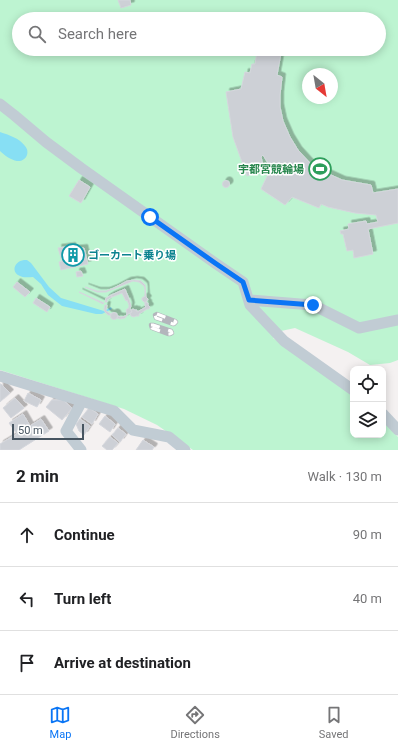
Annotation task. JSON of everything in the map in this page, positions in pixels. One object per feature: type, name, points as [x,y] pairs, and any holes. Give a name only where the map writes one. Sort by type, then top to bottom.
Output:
[{"type":"street","points":[[0,104],[46,142],[81,168],[208,259],[243,282],[250,305],[284,341],[350,388]]},
{"type":"street","points":[[249,300],[313,305],[359,328],[398,320]]},
{"type":"street","points":[[0,376],[114,411],[133,430],[170,437],[185,450]]},
{"type":"street","points":[[80,450],[66,431],[82,401]]},
{"type":"street","points":[[386,417],[398,430]]},
{"type":"green space","points":[[0,0],[398,0],[398,360],[390,363],[370,365],[348,352],[295,328],[281,331],[273,338],[350,391],[350,438],[386,438],[386,423],[398,437],[398,450],[193,450],[157,425],[124,409],[0,370]]},
{"type":"water","points":[[0,132],[14,137],[23,143],[27,149],[25,159],[17,161],[0,151]]},
{"type":"water","points":[[24,260],[31,263],[49,287],[61,298],[104,311],[111,307],[112,309],[102,314],[96,314],[62,306],[48,295],[41,284],[33,277],[23,277],[15,272],[14,269],[16,264]]},
{"type":"building","points":[[118,0],[130,0],[131,5],[121,8]]},
{"type":"building","points":[[256,56],[280,56],[277,75],[282,77],[280,107],[283,121],[298,150],[309,162],[318,169],[342,180],[371,185],[373,193],[398,189],[398,223],[368,229],[373,254],[354,258],[353,250],[347,251],[343,234],[341,234],[340,231],[349,229],[348,224],[366,221],[367,224],[378,222],[376,215],[355,213],[321,204],[319,208],[292,197],[285,205],[261,189],[271,168],[263,155],[261,157],[264,169],[247,176],[233,137],[226,92],[241,89],[245,72],[250,73],[252,64],[255,64]]},
{"type":"building","points":[[79,180],[90,187],[81,203],[69,196]]},
{"type":"building","points":[[226,180],[229,181],[229,187],[226,188],[223,187],[222,184],[223,181]]},
{"type":"building","name":"ゴーカート乗り場","points":[[72,246],[73,249],[84,248],[88,264],[61,270],[59,262],[62,261],[58,248]]},
{"type":"building","points":[[81,271],[83,276],[77,277],[76,272]]},
{"type":"building","points":[[134,280],[141,281],[145,285],[146,297],[148,299],[146,302],[142,300],[145,296],[144,286],[139,282],[133,281],[106,292],[97,292],[85,287],[97,291],[106,291],[127,281]]},
{"type":"building","points":[[17,282],[30,292],[25,297],[13,287]]},
{"type":"building","points":[[125,289],[132,312],[125,318],[120,319],[117,318],[118,316],[126,316],[126,311],[129,308],[129,305],[122,293],[112,297],[111,295]]},
{"type":"building","points":[[79,292],[104,303],[103,304]]},
{"type":"building","points":[[111,295],[112,297],[105,302],[106,298]]},
{"type":"building","points":[[36,298],[50,307],[47,312],[33,303]]},
{"type":"building","points":[[145,302],[148,303],[150,307],[149,309],[139,314],[139,316],[131,316],[131,310],[137,310],[137,312],[146,307]]},
{"type":"building","points":[[105,305],[107,305],[106,311],[111,314],[110,315],[105,312]]},
{"type":"building","points":[[114,312],[117,313],[117,319],[114,320],[111,319],[110,316],[111,313]]},
{"type":"building","points":[[0,384],[10,393],[0,402]]},
{"type":"building","points":[[28,393],[41,400],[37,407],[24,401]]},
{"type":"building","points":[[15,398],[24,408],[11,418],[3,408]]},
{"type":"building","points":[[52,400],[63,400],[72,408],[62,420],[46,407]]},
{"type":"building","points":[[89,408],[98,414],[92,424],[82,417]]},
{"type":"building","points":[[23,414],[30,426],[41,419],[49,431],[19,450],[0,450],[0,444],[17,434],[9,423]]},
{"type":"building","points":[[105,416],[115,424],[110,432],[99,424]]},
{"type":"building","points":[[80,419],[90,426],[84,435],[79,431],[76,424]]},
{"type":"building","points":[[118,428],[126,434],[120,442],[112,435]]},
{"type":"building","points":[[110,437],[118,443],[112,450],[107,450],[102,446]]},
{"type":"building","points":[[143,440],[154,447],[152,450],[136,450]]},
{"type":"railway","points":[[157,314],[175,321],[176,322],[173,324],[156,318],[155,315],[157,314]]},
{"type":"railway","points":[[151,325],[171,331],[172,333],[168,334],[152,328],[151,325]]},
{"type":"place","name":"宇都宮競輪場","points":[[320,169]]},
{"type":"place","name":"ゴーカート乗り場","points":[[73,255]]},
{"type":"route","points":[[150,217],[243,282],[249,300],[313,305]]}]
